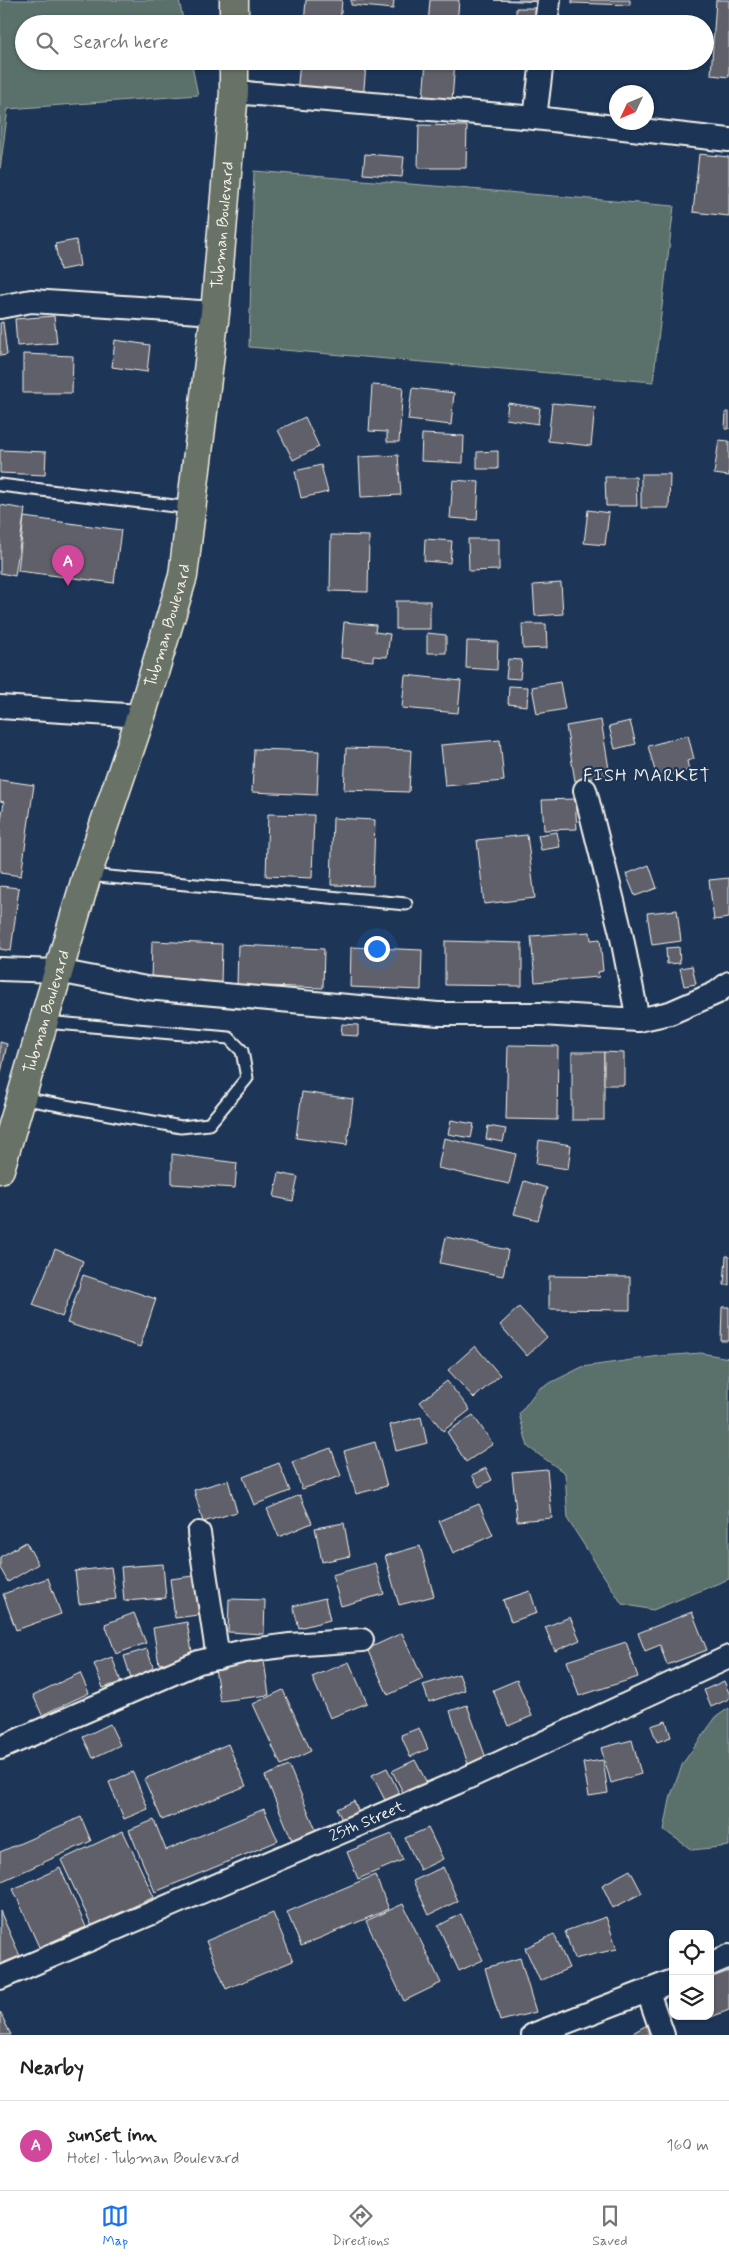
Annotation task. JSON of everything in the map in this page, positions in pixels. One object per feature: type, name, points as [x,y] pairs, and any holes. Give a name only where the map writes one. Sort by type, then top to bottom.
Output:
[{"type":"highway","points":[[234,0],[234,15]]},
{"type":"highway","name":"Tubman Boulevard","points":[[0,1169],[5,1142],[45,1022],[58,971],[87,875],[141,716],[183,576],[214,313],[234,92],[234,70]]},
{"type":"street","points":[[547,15],[549,0]]},
{"type":"street","points":[[535,118],[541,70]]},
{"type":"street","points":[[234,92],[535,118],[729,140]]},
{"type":"street","points":[[0,307],[31,301],[214,313]]},
{"type":"street","points":[[0,707],[141,716]]},
{"type":"street","points":[[585,790],[621,933],[638,1020]]},
{"type":"street","points":[[0,969],[58,971],[146,988],[438,1014],[542,1014],[638,1020],[670,1013],[716,993],[729,983]]},
{"type":"street","points":[[199,1533],[218,1658]]},
{"type":"street","points":[[0,1748],[61,1724],[199,1662],[245,1651],[290,1645],[362,1640]]},
{"type":"street","name":"25th Street","points":[[0,1978],[456,1783],[729,1657]]},
{"type":"street","points":[[714,1962],[729,1956]]},
{"type":"street","points":[[533,2035],[669,1983]]},
{"type":"street","points":[[648,1992],[663,2035]]},
{"type":"lane","points":[[0,485],[191,508]]},
{"type":"lane","points":[[87,875],[406,904]]},
{"type":"lane","points":[[21,1098],[181,1127],[209,1124],[247,1078],[242,1051],[229,1038],[45,1022]]},
{"type":"green space","points":[[0,0],[179,0],[182,15],[15,15],[15,70],[193,70],[198,95],[8,109],[0,170]]},
{"type":"green space","points":[[254,171],[674,206],[653,382],[249,347]]},
{"type":"green space","points":[[701,1353],[729,1358],[729,1579],[653,1610],[622,1604],[568,1520],[565,1473],[528,1447],[519,1414],[538,1389],[582,1367],[660,1356]]},
{"type":"green space","points":[[729,1708],[729,1846],[692,1850],[664,1830],[671,1795],[683,1763],[716,1717]]},
{"type":"building","points":[[306,0],[342,0],[341,15],[305,15]]},
{"type":"building","points":[[351,0],[394,0],[393,9],[351,5]]},
{"type":"building","points":[[430,0],[459,0],[458,15],[429,15]]},
{"type":"building","points":[[494,0],[544,0],[544,2]]},
{"type":"building","points":[[572,0],[630,0],[630,5],[572,3]]},
{"type":"building","points":[[716,0],[729,0],[729,77],[711,75],[711,70],[714,70]]},
{"type":"building","points":[[516,8],[540,8],[540,15],[516,15]]},
{"type":"building","points":[[299,70],[366,70],[363,100],[297,94]]},
{"type":"building","points":[[425,70],[454,70],[452,101],[423,99]]},
{"type":"building","points":[[419,125],[467,126],[466,168],[418,168]]},
{"type":"building","points":[[365,154],[404,157],[402,177],[363,174]]},
{"type":"building","points":[[699,154],[729,157],[729,216],[693,212]]},
{"type":"building","points":[[76,240],[80,266],[60,270],[55,244]]},
{"type":"building","points":[[54,316],[57,343],[17,346],[15,319]]},
{"type":"building","points":[[3,322],[7,355],[0,356],[0,323]]},
{"type":"building","points":[[115,340],[150,345],[147,372],[112,367]]},
{"type":"building","points":[[23,354],[73,356],[72,393],[23,393]]},
{"type":"building","points":[[372,385],[403,387],[399,442],[387,442],[387,432],[369,431]]},
{"type":"building","points":[[412,388],[454,393],[451,425],[408,420]]},
{"type":"building","points":[[508,403],[540,408],[538,424],[506,419]]},
{"type":"building","points":[[552,403],[595,407],[591,446],[548,441]]},
{"type":"building","points":[[726,412],[729,412],[729,429],[725,429]]},
{"type":"building","points":[[305,417],[319,447],[293,460],[278,430]]},
{"type":"building","points":[[422,434],[464,436],[463,463],[421,461]]},
{"type":"building","points":[[719,440],[729,441],[729,476],[714,474]]},
{"type":"building","points":[[0,450],[46,452],[45,475],[0,473]]},
{"type":"building","points":[[498,451],[498,469],[477,469],[477,452]]},
{"type":"building","points":[[398,455],[401,495],[361,497],[359,457]]},
{"type":"building","points":[[321,465],[328,492],[301,498],[295,471]]},
{"type":"building","points":[[641,474],[670,474],[669,508],[641,508]]},
{"type":"building","points":[[605,477],[636,477],[637,506],[606,506]]},
{"type":"building","points":[[453,480],[479,482],[477,520],[450,518]]},
{"type":"building","points":[[0,505],[25,509],[15,576],[0,573]]},
{"type":"building","points":[[588,510],[609,513],[605,545],[584,543]]},
{"type":"building","points":[[24,517],[121,530],[114,583],[18,571]]},
{"type":"building","points":[[331,535],[369,536],[368,592],[330,591]]},
{"type":"building","points":[[425,539],[452,541],[450,563],[424,561]]},
{"type":"building","points":[[468,539],[499,539],[499,570],[469,571]]},
{"type":"building","points":[[561,583],[563,614],[535,616],[533,585]]},
{"type":"building","points":[[396,601],[430,601],[430,629],[396,629]]},
{"type":"building","points":[[344,622],[376,625],[375,632],[390,634],[387,657],[373,656],[373,661],[341,658]]},
{"type":"building","points":[[522,624],[546,624],[547,648],[523,649]]},
{"type":"building","points":[[427,633],[446,635],[446,653],[427,653]]},
{"type":"building","points":[[467,641],[498,642],[497,670],[466,668]]},
{"type":"building","points":[[508,659],[522,660],[520,679],[506,678]]},
{"type":"building","points":[[405,675],[461,681],[458,713],[402,708]]},
{"type":"building","points":[[560,682],[565,709],[537,714],[532,687]]},
{"type":"building","points":[[509,686],[528,687],[527,706],[508,704]]},
{"type":"building","points":[[601,720],[610,775],[575,781],[566,726]]},
{"type":"building","points":[[630,721],[636,744],[615,749],[609,726]]},
{"type":"building","points":[[688,735],[694,759],[687,761],[689,770],[657,778],[648,746]]},
{"type":"building","points":[[500,740],[504,781],[445,786],[441,745]]},
{"type":"building","points":[[346,748],[411,750],[409,792],[344,790]]},
{"type":"building","points":[[254,749],[319,751],[317,795],[252,792]]},
{"type":"building","points":[[0,780],[34,785],[21,876],[0,873],[0,827],[4,802],[0,801]]},
{"type":"building","points":[[575,799],[577,829],[544,830],[542,800]]},
{"type":"building","points":[[268,814],[314,815],[312,878],[266,876]]},
{"type":"building","points":[[333,818],[375,820],[373,886],[331,885]]},
{"type":"building","points":[[557,832],[560,847],[541,850],[538,835]]},
{"type":"building","points":[[527,835],[535,898],[484,904],[477,840]]},
{"type":"building","points":[[649,865],[657,888],[635,896],[626,874]]},
{"type":"building","points":[[729,878],[729,918],[714,920],[709,880]]},
{"type":"building","points":[[0,886],[19,888],[11,951],[0,949]]},
{"type":"building","points":[[677,910],[681,941],[652,945],[647,913]]},
{"type":"building","points":[[590,932],[591,940],[600,939],[603,971],[598,972],[599,977],[535,982],[531,936]]},
{"type":"building","points":[[152,941],[222,944],[221,984],[151,981]]},
{"type":"building","points":[[445,941],[522,943],[522,986],[445,985]]},
{"type":"building","points":[[238,945],[324,949],[323,988],[237,985]]},
{"type":"building","points":[[351,947],[422,950],[421,990],[350,987]]},
{"type":"building","points":[[679,947],[680,963],[667,964],[666,948]]},
{"type":"building","points":[[692,966],[696,984],[684,986],[680,968]]},
{"type":"building","points":[[342,1024],[358,1025],[358,1036],[341,1035]]},
{"type":"building","points":[[0,1042],[7,1044],[0,1078]]},
{"type":"building","points":[[508,1045],[558,1046],[557,1120],[506,1119]]},
{"type":"building","points":[[572,1052],[604,1052],[604,1120],[572,1120]]},
{"type":"building","points":[[604,1052],[624,1053],[624,1085],[604,1085]]},
{"type":"building","points":[[302,1092],[353,1099],[347,1145],[296,1138]]},
{"type":"building","points":[[451,1120],[474,1124],[471,1138],[448,1134]]},
{"type":"building","points":[[488,1126],[506,1129],[503,1142],[486,1139]]},
{"type":"building","points":[[444,1138],[516,1154],[509,1184],[438,1168]]},
{"type":"building","points":[[539,1140],[571,1145],[568,1169],[536,1164]]},
{"type":"building","points":[[172,1154],[237,1163],[235,1188],[172,1184]]},
{"type":"building","points":[[279,1173],[298,1177],[293,1201],[274,1197]]},
{"type":"building","points":[[524,1181],[547,1188],[538,1220],[514,1214]]},
{"type":"building","points":[[446,1237],[508,1250],[503,1276],[440,1263]]},
{"type":"building","points":[[55,1249],[83,1261],[62,1317],[33,1305]]},
{"type":"building","points":[[726,1256],[729,1256],[729,1285],[724,1285]]},
{"type":"building","points":[[83,1275],[156,1299],[140,1347],[67,1323]]},
{"type":"building","points":[[549,1276],[630,1277],[630,1310],[549,1309]]},
{"type":"building","points":[[519,1307],[547,1337],[527,1356],[500,1325]]},
{"type":"building","points":[[722,1307],[729,1307],[729,1341],[721,1341]]},
{"type":"building","points":[[475,1346],[500,1375],[474,1398],[448,1370]]},
{"type":"building","points":[[447,1381],[470,1410],[443,1431],[420,1402]]},
{"type":"building","points":[[473,1415],[493,1444],[466,1462],[447,1432]]},
{"type":"building","points":[[421,1417],[427,1443],[396,1451],[390,1425]]},
{"type":"building","points":[[375,1442],[387,1486],[356,1494],[344,1451]]},
{"type":"building","points":[[331,1448],[341,1476],[302,1489],[292,1462]]},
{"type":"building","points":[[279,1463],[290,1491],[254,1505],[243,1477]]},
{"type":"building","points":[[486,1468],[492,1480],[479,1487],[472,1475]]},
{"type":"building","points":[[547,1469],[552,1518],[517,1521],[512,1472]]},
{"type":"building","points":[[228,1480],[237,1512],[203,1522],[194,1490]]},
{"type":"building","points":[[300,1495],[312,1523],[279,1537],[267,1509]]},
{"type":"building","points":[[479,1504],[493,1535],[453,1553],[439,1521]]},
{"type":"building","points":[[344,1523],[350,1556],[322,1562],[315,1528]]},
{"type":"building","points":[[26,1542],[38,1564],[8,1582],[0,1568],[0,1557]]},
{"type":"building","points":[[420,1546],[434,1596],[399,1605],[385,1556]]},
{"type":"building","points":[[375,1563],[384,1594],[341,1606],[332,1575]]},
{"type":"building","points":[[163,1564],[166,1598],[124,1601],[121,1567]]},
{"type":"building","points":[[111,1567],[116,1599],[79,1604],[75,1571]]},
{"type":"building","points":[[201,1575],[206,1614],[175,1618],[170,1579]]},
{"type":"building","points":[[48,1578],[61,1614],[16,1630],[3,1594]]},
{"type":"building","points":[[530,1591],[537,1613],[511,1622],[503,1600]]},
{"type":"building","points":[[325,1598],[330,1620],[299,1628],[293,1606]]},
{"type":"building","points":[[229,1599],[265,1600],[264,1634],[228,1632]]},
{"type":"building","points":[[692,1612],[707,1650],[667,1665],[660,1645],[645,1651],[638,1633]]},
{"type":"building","points":[[134,1613],[146,1643],[116,1654],[105,1624]]},
{"type":"building","points":[[570,1617],[580,1640],[555,1651],[545,1627]]},
{"type":"building","points":[[187,1622],[193,1658],[159,1664],[153,1628]]},
{"type":"building","points":[[402,1633],[423,1679],[388,1695],[367,1649]]},
{"type":"building","points":[[626,1642],[638,1677],[579,1696],[567,1661]]},
{"type":"building","points":[[147,1649],[155,1673],[132,1681],[124,1656]]},
{"type":"building","points":[[112,1657],[121,1682],[103,1688],[94,1664]]},
{"type":"building","points":[[264,1661],[269,1695],[220,1701],[215,1668]]},
{"type":"building","points":[[349,1662],[367,1703],[330,1718],[312,1677]]},
{"type":"building","points":[[80,1673],[89,1693],[42,1715],[33,1695]]},
{"type":"building","points":[[459,1674],[465,1690],[429,1702],[423,1685]]},
{"type":"building","points":[[517,1680],[532,1716],[508,1726],[493,1690]]},
{"type":"building","points":[[724,1681],[729,1693],[729,1699],[711,1707],[704,1690]]},
{"type":"building","points":[[283,1690],[311,1751],[281,1765],[253,1704]]},
{"type":"building","points":[[467,1705],[486,1758],[468,1764],[450,1711]]},
{"type":"building","points":[[666,1721],[671,1737],[657,1742],[651,1726]]},
{"type":"building","points":[[110,1724],[120,1745],[93,1758],[83,1737]]},
{"type":"building","points":[[419,1728],[428,1749],[410,1757],[401,1735]]},
{"type":"building","points":[[632,1740],[641,1774],[611,1783],[601,1748]]},
{"type":"building","points":[[228,1744],[246,1786],[162,1820],[144,1779]]},
{"type":"building","points":[[415,1760],[427,1783],[404,1794],[392,1771]]},
{"type":"building","points":[[603,1760],[608,1793],[589,1796],[583,1763]]},
{"type":"building","points":[[289,1766],[316,1830],[292,1840],[265,1776]]},
{"type":"building","points":[[387,1768],[400,1795],[386,1802],[372,1775]]},
{"type":"building","points":[[133,1772],[148,1809],[124,1819],[109,1782]]},
{"type":"building","points":[[354,1801],[359,1813],[342,1820],[337,1809]]},
{"type":"building","points":[[264,1809],[278,1841],[155,1892],[129,1830],[154,1820],[166,1850]]},
{"type":"building","points":[[81,1817],[91,1841],[0,1882],[0,1852]]},
{"type":"building","points":[[428,1828],[443,1859],[420,1870],[405,1838]]},
{"type":"building","points":[[123,1831],[154,1897],[92,1926],[61,1860]]},
{"type":"building","points":[[392,1834],[403,1860],[358,1879],[347,1852]]},
{"type":"building","points":[[443,1867],[458,1901],[429,1915],[413,1881]]},
{"type":"building","points":[[60,1868],[86,1927],[39,1947],[13,1889]]},
{"type":"building","points":[[630,1870],[642,1893],[613,1908],[602,1885]]},
{"type":"building","points":[[375,1875],[389,1909],[301,1946],[287,1912]]},
{"type":"building","points":[[403,1904],[441,1983],[404,2001],[366,1921]]},
{"type":"building","points":[[0,1911],[20,1956],[0,1964]]},
{"type":"building","points":[[273,1913],[293,1961],[226,1989],[206,1941]]},
{"type":"building","points":[[461,1914],[483,1960],[459,1971],[438,1926]]},
{"type":"building","points":[[606,1917],[617,1949],[574,1959],[565,1931]]},
{"type":"building","points":[[554,1934],[569,1968],[540,1981],[525,1948]]},
{"type":"building","points":[[520,1958],[536,2012],[500,2021],[485,1968]]},
{"type":"building","points":[[729,1971],[729,2010],[714,2016],[714,1977]]},
{"type":"building","points":[[0,2012],[11,2035],[0,2035]]},
{"type":"building","points":[[647,2025],[653,2035],[629,2035]]},
{"type":"place","name":"sunset inn","points":[[68,586]]},
{"type":"district","name":"FISH MARKET","points":[[647,776]]}]
